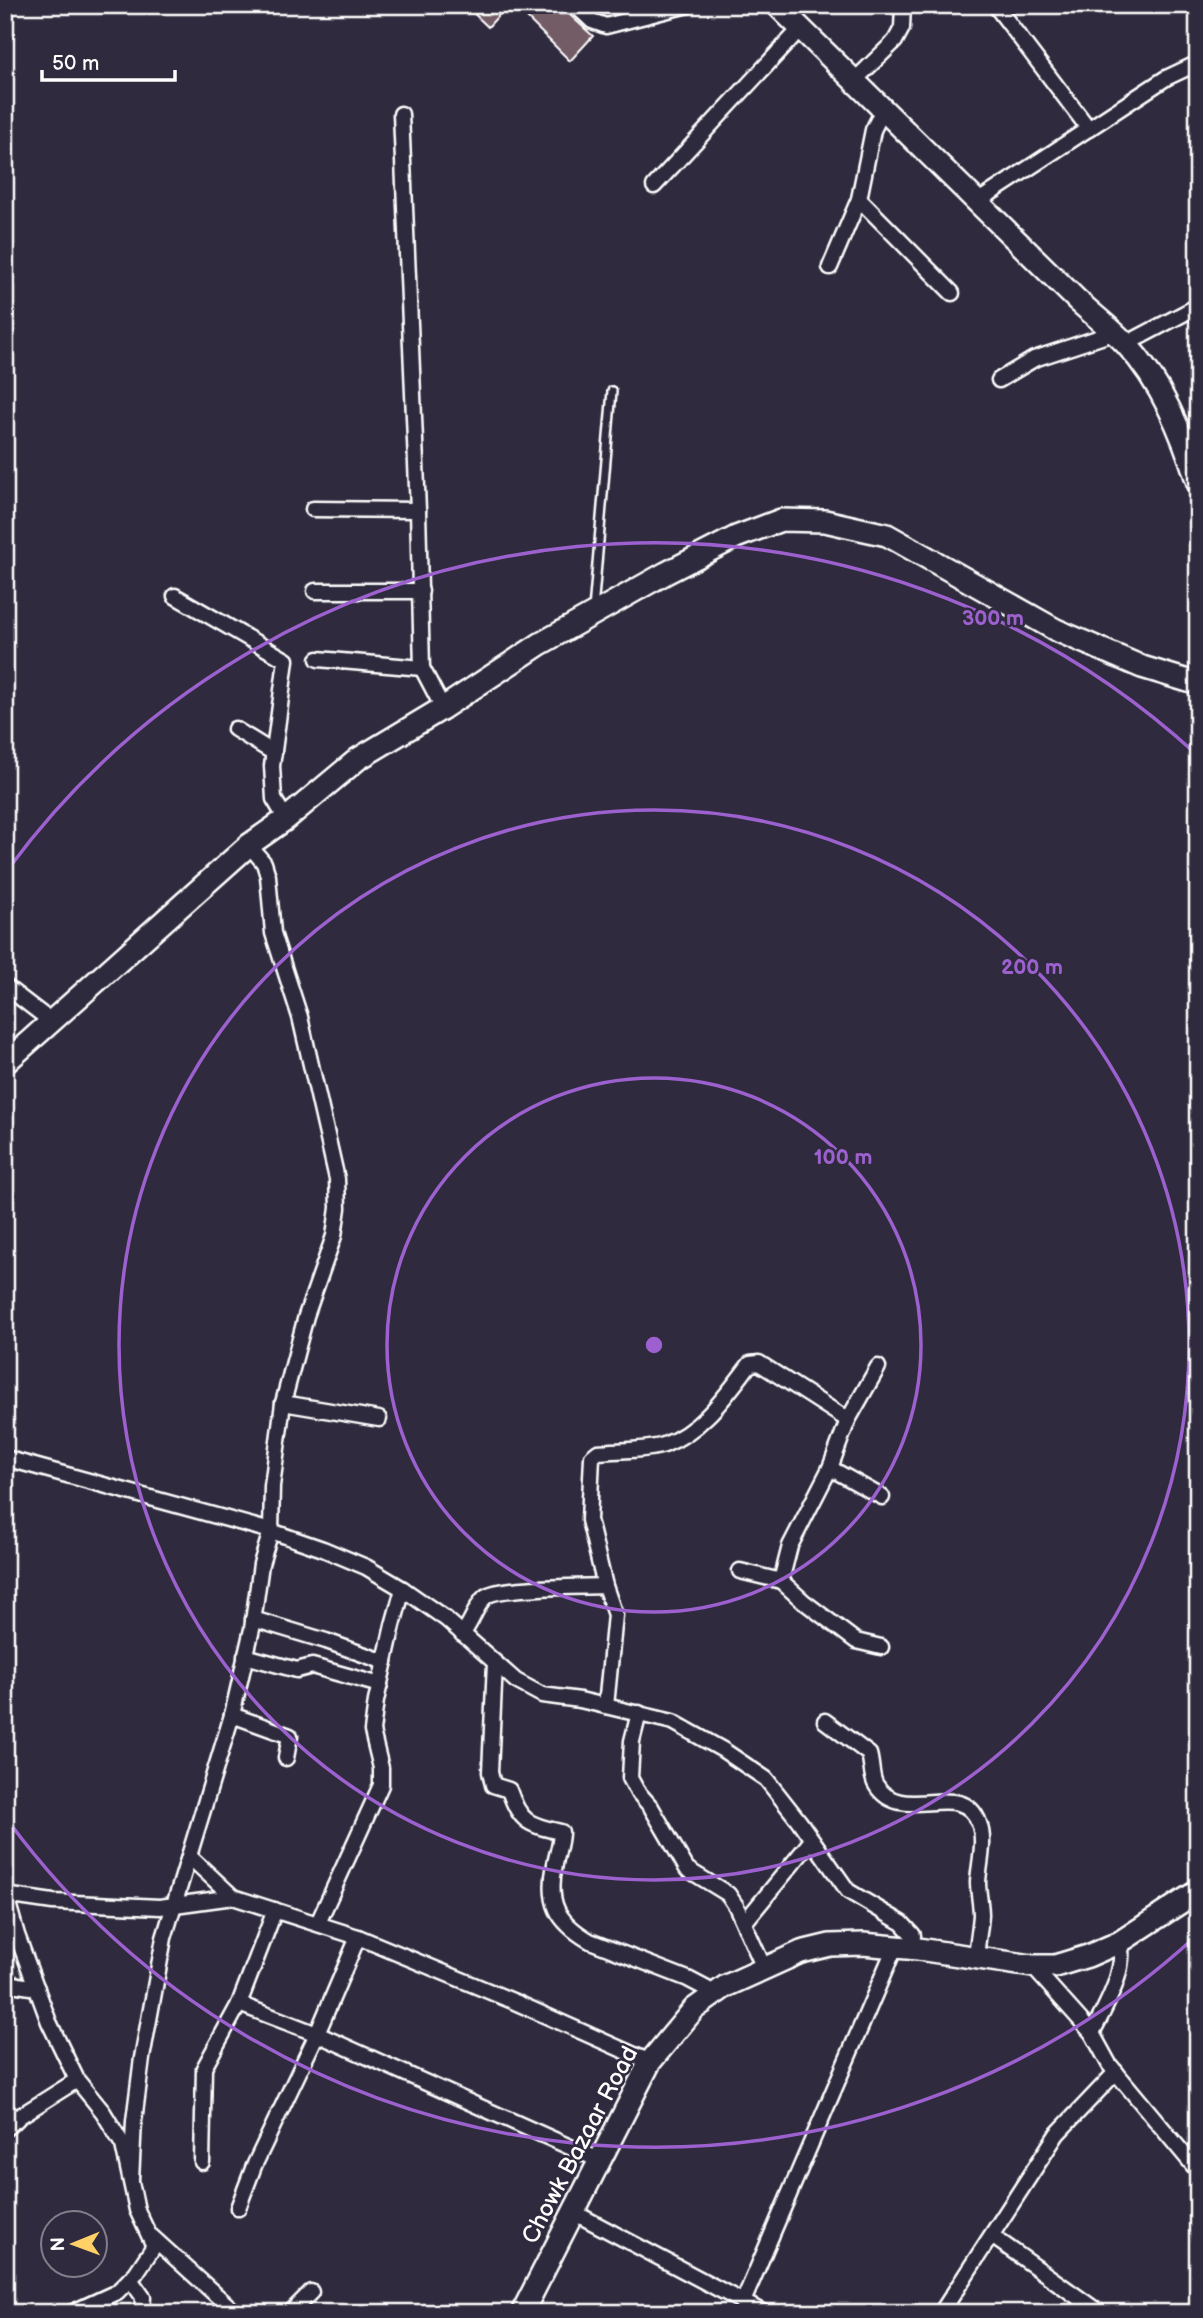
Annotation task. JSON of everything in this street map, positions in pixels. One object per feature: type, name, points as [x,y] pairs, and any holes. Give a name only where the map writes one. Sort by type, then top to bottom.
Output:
[{"type":"main road","points":[[777,5],[1119,339],[1150,376],[1175,418],[1194,459],[1198,483]]},
{"type":"main road","points":[[5,1062],[248,845],[286,819],[358,759],[443,708],[540,643],[736,537],[781,520],[825,521],[887,535],[1056,630],[1142,667],[1198,684]]},
{"type":"main road","name":"Chowk Bazaar Road","points":[[522,2313],[650,2062],[694,2008],[726,1986],[801,1952],[830,1945],[863,1944],[1032,1966],[1055,1966],[1120,1942],[1198,1891]]},
{"type":"street","points":[[575,5],[592,21],[606,26],[688,5]]},
{"type":"street","points":[[854,81],[895,41],[902,28],[904,5]]},
{"type":"street","points":[[995,5],[1089,130]]},
{"type":"street","points":[[654,186],[800,29]]},
{"type":"street","points":[[977,202],[1167,78],[1198,63]]},
{"type":"street","points":[[830,267],[859,199],[873,130],[883,110]]},
{"type":"street","points":[[401,114],[422,668],[443,708]]},
{"type":"street","points":[[859,199],[952,293]]},
{"type":"street","points":[[999,380],[1034,359],[1119,339],[1198,306]]},
{"type":"street","points":[[313,509],[418,510]]},
{"type":"street","points":[[315,591],[421,591]]},
{"type":"street","points":[[175,596],[286,660],[274,752],[274,799],[286,819]]},
{"type":"street","points":[[318,659],[422,668]]},
{"type":"street","points":[[235,729],[274,752]]},
{"type":"street","points":[[131,2180],[134,2121],[142,2058],[164,1938],[232,1715],[246,1656],[261,1564],[271,1531],[272,1486],[283,1403],[306,1316],[334,1236],[338,1208],[337,1179],[300,1017],[274,933],[268,876],[264,863],[248,845]]},
{"type":"street","points":[[5,986],[52,1022]]},
{"type":"street","points":[[606,1706],[615,1615],[589,1520],[592,1457],[598,1452],[662,1446],[681,1437],[701,1424],[750,1364],[759,1363],[848,1420]]},
{"type":"street","points":[[780,1581],[790,1546],[830,1468],[848,1420],[878,1367]]},
{"type":"street","points":[[283,1403],[379,1419]]},
{"type":"street","points":[[5,1458],[271,1531],[323,1549],[366,1567],[403,1588],[446,1619],[516,1681],[542,1695],[606,1706],[673,1722],[723,1750],[766,1779],[848,1891],[902,1923],[913,1935],[904,1948],[743,2302]]},
{"type":"street","points":[[830,1468],[882,1497]]},
{"type":"street","points":[[740,1571],[780,1581],[856,1641],[881,1647]]},
{"type":"street","points":[[462,1634],[469,1626],[477,1607],[488,1594],[511,1590],[605,1586]]},
{"type":"street","points":[[318,1923],[380,1785],[381,1768],[372,1731],[403,1588]]},
{"type":"street","points":[[253,1619],[385,1662]]},
{"type":"street","points":[[246,1656],[297,1670],[312,1665],[380,1685]]},
{"type":"street","points":[[495,1663],[490,1772],[492,1785],[509,1790],[519,1815],[527,1822],[561,1832],[552,1885],[558,1914],[576,1933],[590,1941],[688,1979],[707,1989],[712,1996]]},
{"type":"street","points":[[639,1713],[632,1741],[630,1778],[651,1807],[687,1869],[728,1894],[764,1968]]},
{"type":"street","points":[[232,1715],[290,1736],[286,1758]]},
{"type":"street","points":[[825,1721],[869,1754],[874,1783],[895,1802],[909,1805],[934,1800],[956,1802],[970,1809],[979,1822],[982,1842],[978,1885],[981,1913],[976,1958]]},
{"type":"street","points":[[744,1923],[812,1840]]},
{"type":"street","points":[[190,1857],[233,1897]]},
{"type":"street","points":[[71,2313],[117,2292],[152,2250],[153,2241],[137,2210],[123,2145],[103,2112],[77,2080],[49,2022],[6,1896],[53,1902],[160,1907],[233,1897],[358,1937],[650,2062]]},
{"type":"street","points":[[202,2162],[204,2068],[239,2004],[275,1910]]},
{"type":"street","points":[[238,2208],[254,2166],[317,2034],[358,1937]]},
{"type":"street","points":[[1092,2033],[1112,1994],[1123,1953],[1120,1942]]},
{"type":"street","points":[[1032,1966],[1092,2033],[1109,2064],[1198,2171]]},
{"type":"street","points":[[5,1980],[18,1986],[37,1988]]},
{"type":"street","points":[[239,2004],[317,2034],[599,2160]]},
{"type":"street","points":[[941,2313],[1057,2134],[1116,2072]]},
{"type":"street","points":[[9,2119],[77,2080]]},
{"type":"street","points":[[573,2212],[764,2313]]},
{"type":"street","points":[[147,2232],[236,2313]]},
{"type":"street","points":[[992,2236],[1100,2313]]},
{"type":"street","points":[[130,2279],[143,2297],[142,2313]]},
{"type":"street","points":[[290,2313],[312,2292]]},
{"type":"lane","points":[[592,614],[612,391]]},
{"type":"building","points":[[465,5],[508,5],[488,27]]},
{"type":"building","points":[[514,5],[559,5],[593,36],[570,61]]}]
